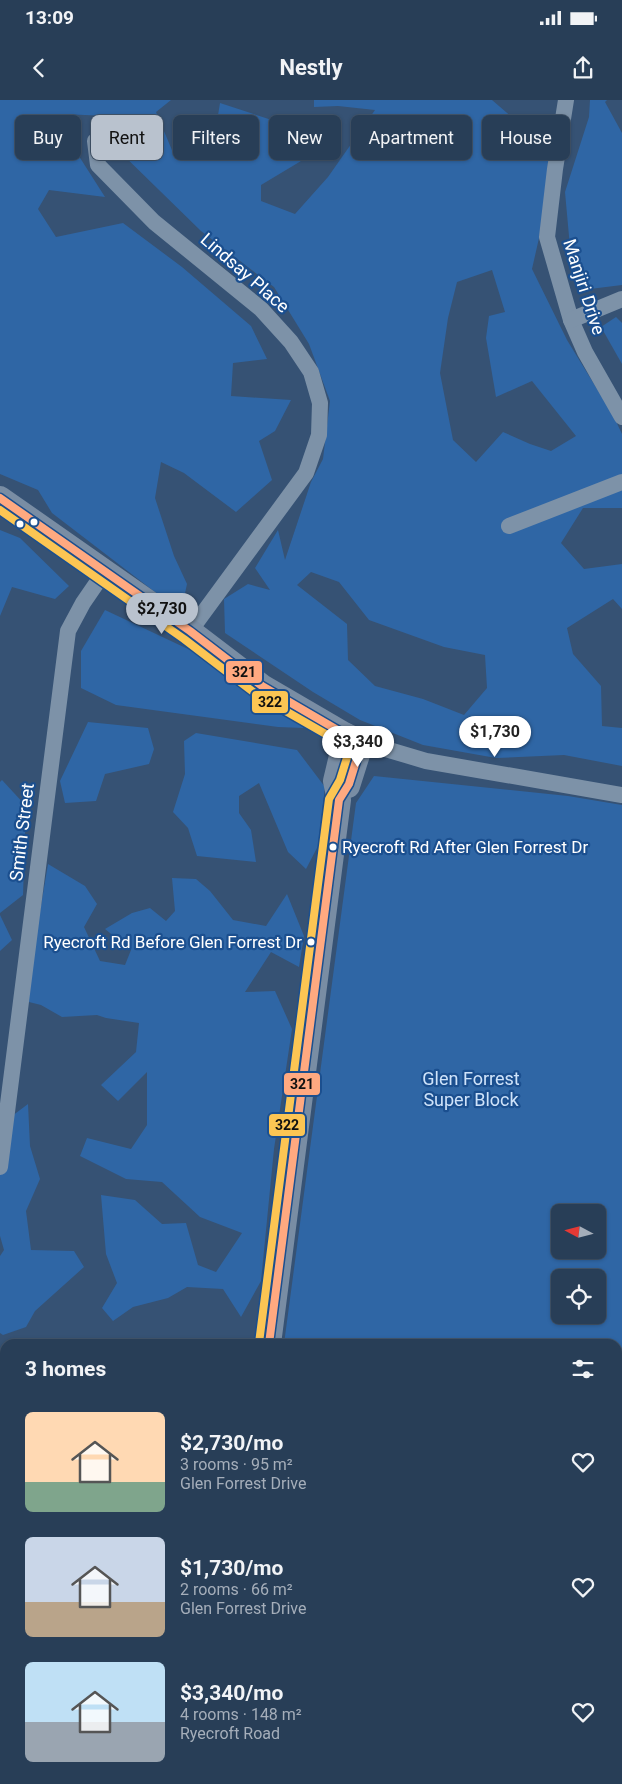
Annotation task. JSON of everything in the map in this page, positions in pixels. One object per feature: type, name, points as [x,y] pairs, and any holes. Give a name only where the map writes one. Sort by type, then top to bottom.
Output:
[{"type":"street","name":"Manjiri Drive","points":[[566,100],[547,238],[571,320],[585,352],[622,417]]},
{"type":"street","name":"Lindsay Place","points":[[97,160],[98,164],[154,222],[261,309],[291,342],[311,372],[320,403],[319,435],[306,473],[190,631]]},
{"type":"street","points":[[571,320],[622,299]]},
{"type":"street","points":[[509,526],[622,482]]},
{"type":"street","points":[[0,498],[190,631],[262,686],[354,739],[426,761],[622,795]]},
{"type":"street","name":"Smith Street","points":[[0,1167],[68,631],[83,603],[105,571]]},
{"type":"street","points":[[270,1339],[339,800],[335,781],[354,739]]},
{"type":"green space","points":[[0,100],[171,100],[156,112],[157,115],[15,115],[15,160],[81,159],[105,197],[49,190],[38,209],[56,237],[123,223],[182,267],[251,326],[267,359],[233,363],[231,396],[291,400],[275,431],[259,441],[272,480],[236,512],[184,473],[161,462],[155,498],[174,556],[187,584],[181,612],[52,513],[38,490],[0,474]]},
{"type":"green space","points":[[314,100],[492,100],[509,115],[482,115],[482,160],[548,160],[544,216],[532,269],[567,340],[613,415],[622,434],[622,508],[583,508],[561,543],[584,569],[622,564],[622,609],[613,599],[567,628],[573,654],[601,686],[602,726],[622,728],[622,766],[564,755],[496,758],[423,745],[360,720],[313,692],[225,633],[224,599],[248,584],[270,590],[255,568],[278,530],[285,560],[311,482],[323,459],[330,401],[309,344],[274,287],[201,231],[128,160],[163,160],[163,129],[173,153],[173,160],[259,160],[259,116],[269,119],[269,160],[303,160],[261,185],[261,201],[295,214],[328,177],[351,144],[351,160],[472,160],[472,115],[371,115],[375,110],[338,106],[314,107]],"holes":[[[492,270],[505,312],[489,316],[486,338],[496,397],[532,381],[576,436],[551,451],[503,432],[476,462],[453,440],[440,373],[448,318],[457,282]],[[311,572],[339,582],[369,620],[444,647],[485,655],[487,688],[464,715],[423,699],[375,686],[348,660],[347,624],[297,585]]]},
{"type":"green space","points":[[590,100],[607,100],[605,102],[622,133],[622,285],[590,289],[571,258],[565,192],[589,117]]},
{"type":"green space","points":[[220,103],[257,115],[218,115]]},
{"type":"green space","points":[[616,317],[622,323],[622,364],[601,327]]},
{"type":"green space","points":[[0,530],[20,538],[69,586],[55,599],[12,587],[0,616]]},
{"type":"green space","points":[[105,610],[205,657],[287,713],[304,728],[278,727],[116,705],[81,688],[81,651]]},
{"type":"green space","points":[[88,722],[148,728],[154,749],[149,764],[105,774],[96,801],[65,803],[60,781]]},
{"type":"green space","points":[[196,733],[297,750],[325,787],[318,846],[306,869],[288,852],[259,783],[239,796],[239,813],[251,830],[256,862],[197,856],[188,828],[173,812],[185,774],[184,741]]},
{"type":"green space","name":"Glen Forrest Super Block","points":[[374,776],[568,796],[622,805],[622,1339],[285,1339],[356,803]]},
{"type":"green space","points":[[2,780],[26,806],[23,895],[0,913],[0,782]]},
{"type":"green space","points":[[48,864],[85,886],[97,904],[84,927],[100,961],[125,965],[131,950],[105,929],[132,913],[150,908],[166,921],[175,911],[172,878],[196,879],[210,891],[233,920],[266,926],[287,894],[304,936],[299,967],[271,952],[245,992],[275,991],[292,1029],[274,1149],[261,1281],[241,1317],[223,1289],[187,1287],[168,1298],[133,1307],[113,1321],[102,1308],[117,1283],[106,1254],[101,1195],[135,1200],[162,1224],[186,1223],[198,1265],[216,1272],[242,1233],[200,1217],[162,1182],[126,1179],[80,1156],[87,1138],[131,1149],[147,1125],[147,1072],[118,1101],[101,1085],[136,1052],[139,1023],[97,1015],[62,1017],[41,1005],[25,1001]]},
{"type":"green space","points":[[0,915],[12,940],[0,951]]},
{"type":"green space","points":[[28,1104],[30,1146],[40,1179],[26,1211],[31,1250],[74,1251],[84,1267],[35,1311],[26,1327],[3,1335],[0,1333],[0,1256],[4,1250],[0,1236],[0,1141],[4,1122]]},
{"type":"transit line","name":"321","points":[[0,498],[190,631],[262,686],[346,735],[362,742],[349,784],[339,800],[270,1339]]},
{"type":"transit line","name":"322","points":[[0,510],[184,639],[256,694],[350,748],[340,780],[329,799],[260,1339]]},
{"type":"place","name":"Ryecroft Rd After Glen Forrest Dr","points":[[333,847]]},
{"type":"place","name":"Ryecroft Rd Before Glen Forrest Dr","points":[[311,942]]}]
